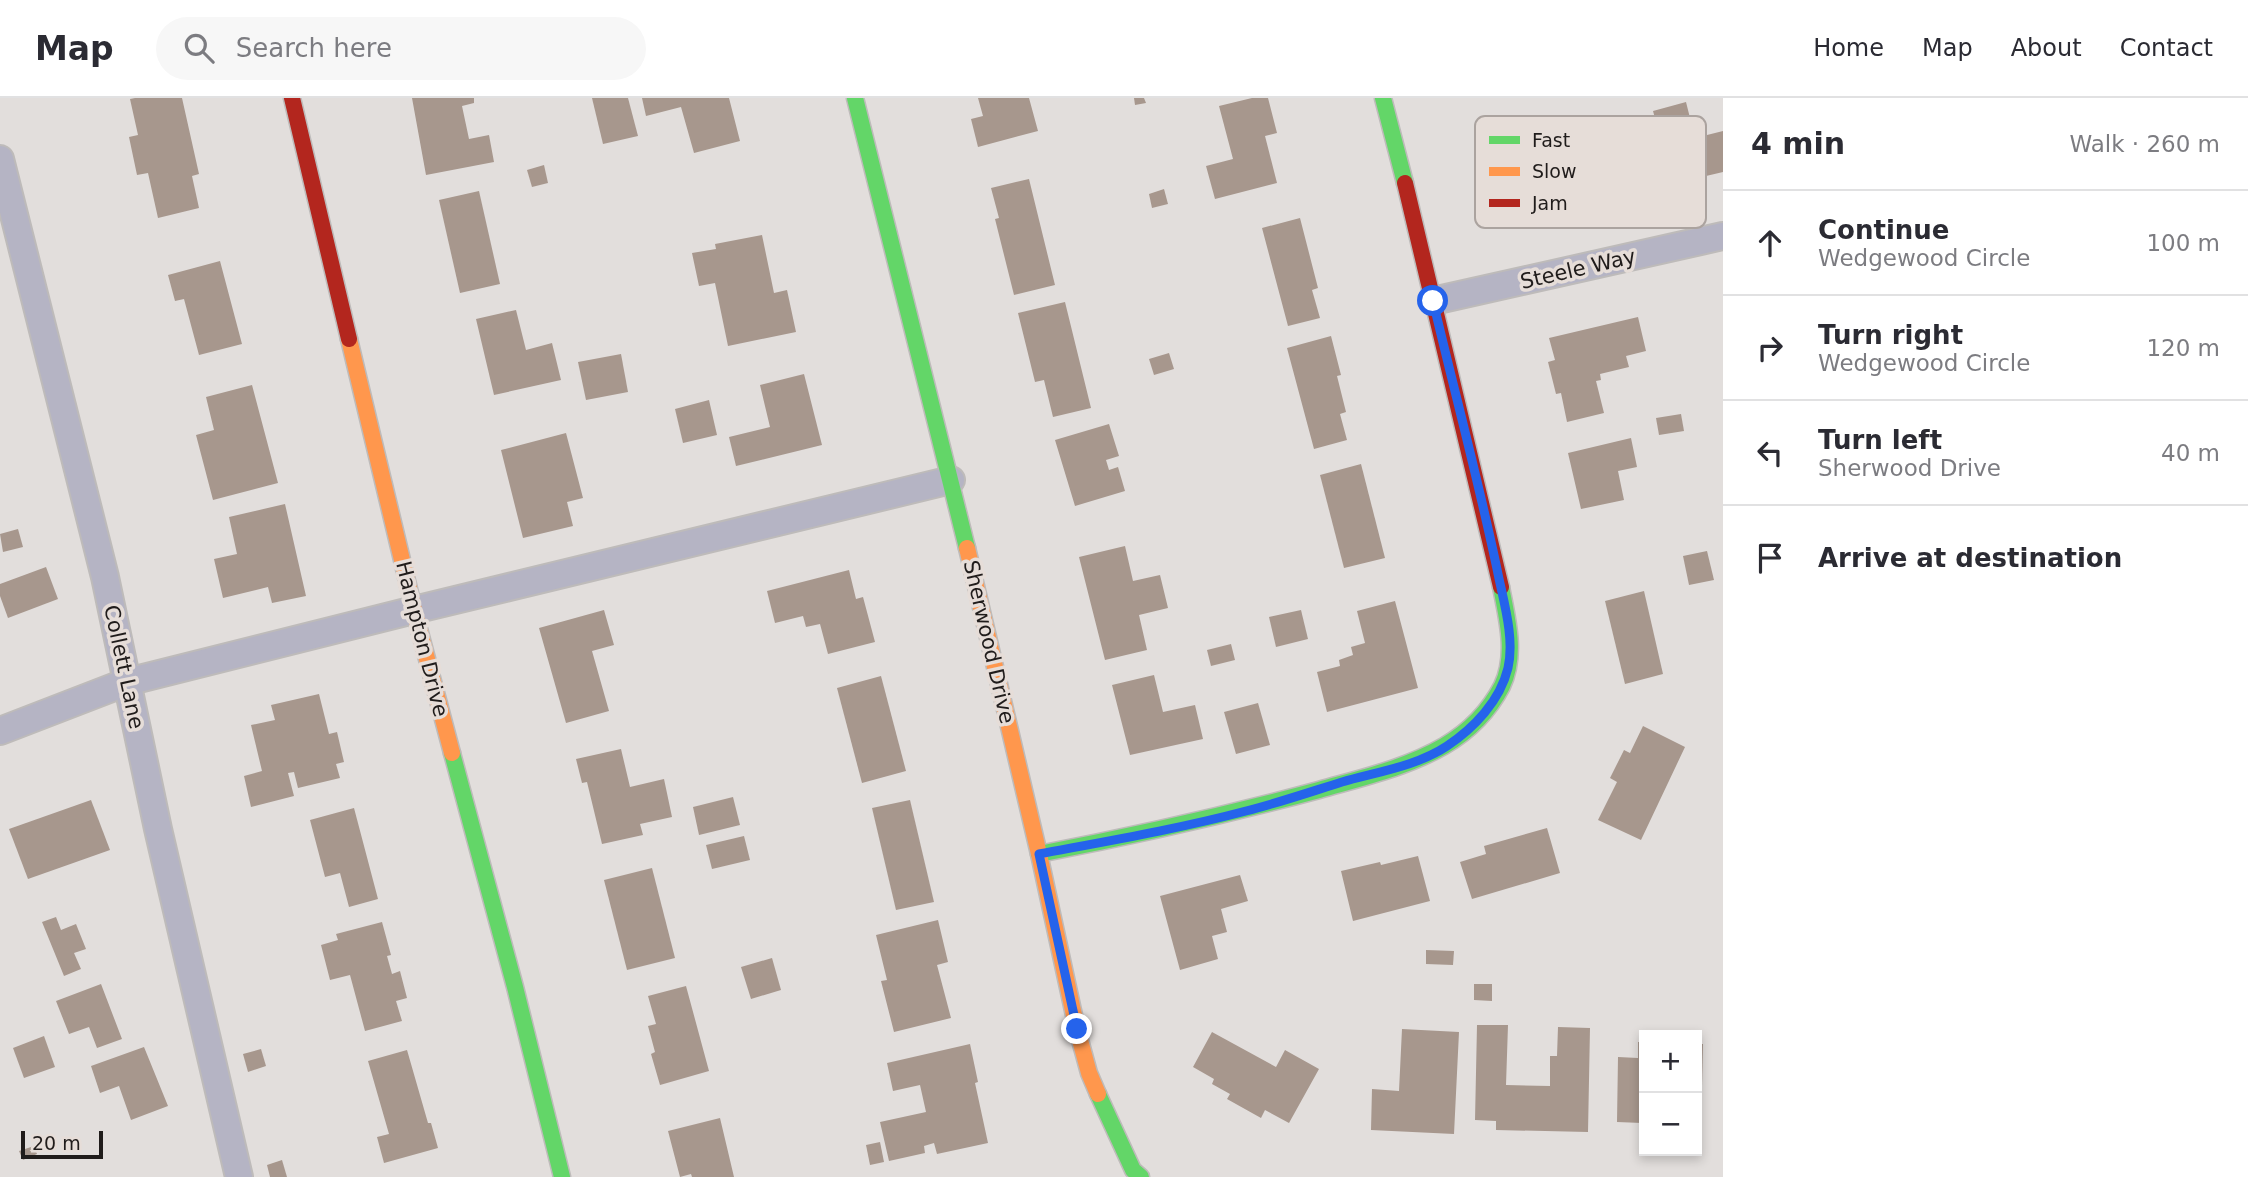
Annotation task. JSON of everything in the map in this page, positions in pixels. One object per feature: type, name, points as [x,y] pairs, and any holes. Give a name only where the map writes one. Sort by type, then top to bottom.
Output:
[{"type":"street","name":"Hampton Drive","points":[[292,98],[414,610],[562,1177]]},
{"type":"street","name":"Sherwood Drive","points":[[855,98],[951,480],[1039,854],[1077,1029],[1089,1073],[1133,1170],[1141,1177]]},
{"type":"street","points":[[1039,854],[1117,840],[1246,811],[1416,761],[1446,747],[1487,710],[1508,670],[1509,634],[1479,485],[1383,98]]},
{"type":"street","name":"Collett Lane","points":[[0,159],[105,577],[158,828],[239,1177]]},
{"type":"street","name":"Steele Way","points":[[1433,301],[1723,236]]},
{"type":"street","points":[[0,731],[127,682],[951,480]]},
{"type":"building","points":[[182,98],[199,174],[192,176],[199,208],[158,218],[148,173],[137,175],[129,137],[138,135],[130,99]]},
{"type":"building","points":[[412,98],[474,98],[474,103],[462,106],[469,139],[489,135],[494,162],[426,175]]},
{"type":"building","points":[[592,98],[628,98],[638,136],[603,144]]},
{"type":"building","points":[[642,98],[729,98],[740,141],[694,153],[681,107],[646,116]]},
{"type":"building","points":[[978,98],[1029,98],[1038,131],[978,147],[971,119],[983,116]]},
{"type":"building","points":[[1134,98],[1144,98],[1146,103],[1135,105]]},
{"type":"building","points":[[1252,98],[1268,98],[1277,133],[1265,136],[1277,183],[1215,199],[1206,166],[1233,159],[1219,106]]},
{"type":"building","points":[[1686,102],[1690,116],[1654,116],[1653,111]]},
{"type":"building","points":[[1723,131],[1723,172],[1706,176],[1706,135]]},
{"type":"building","points":[[544,165],[548,183],[532,187],[527,170]]},
{"type":"building","points":[[1029,179],[1055,285],[1014,295],[995,219],[999,218],[991,188]]},
{"type":"building","points":[[1164,189],[1168,204],[1152,208],[1149,194]]},
{"type":"building","points":[[479,191],[500,284],[460,293],[439,200]]},
{"type":"building","points":[[1300,218],[1318,288],[1312,290],[1320,318],[1288,326],[1262,228]]},
{"type":"building","points":[[762,235],[774,293],[787,290],[796,332],[728,346],[715,283],[699,286],[692,253],[716,249],[715,244]]},
{"type":"building","points":[[220,261],[242,344],[199,355],[184,299],[175,301],[168,275]]},
{"type":"building","points":[[1065,302],[1091,408],[1053,417],[1044,380],[1035,382],[1018,313]]},
{"type":"building","points":[[516,310],[526,350],[552,343],[561,380],[494,395],[476,319]]},
{"type":"building","points":[[1638,317],[1646,351],[1626,356],[1629,367],[1600,374],[1601,380],[1596,381],[1604,413],[1567,422],[1561,393],[1556,394],[1548,362],[1555,360],[1549,338]]},
{"type":"building","points":[[1331,336],[1341,375],[1337,376],[1346,412],[1340,414],[1347,440],[1314,449],[1287,348]]},
{"type":"building","points":[[1169,353],[1174,369],[1154,375],[1149,359]]},
{"type":"building","points":[[621,354],[628,392],[586,400],[578,362]]},
{"type":"building","points":[[804,374],[822,445],[736,466],[729,437],[770,427],[760,385]]},
{"type":"building","points":[[252,385],[278,483],[213,500],[196,435],[214,430],[206,397]]},
{"type":"building","points":[[709,400],[717,435],[683,443],[675,409]]},
{"type":"building","points":[[1681,414],[1684,431],[1659,435],[1656,418]]},
{"type":"building","points":[[1109,424],[1119,456],[1106,460],[1109,470],[1118,467],[1125,491],[1075,506],[1055,440]]},
{"type":"building","points":[[566,433],[583,498],[567,502],[573,526],[523,538],[501,450]]},
{"type":"building","points":[[1631,438],[1637,467],[1618,471],[1624,500],[1581,509],[1568,453]]},
{"type":"building","points":[[1361,464],[1385,558],[1344,568],[1320,475]]},
{"type":"building","points":[[285,504],[306,596],[272,603],[268,587],[223,598],[214,559],[237,554],[229,517]]},
{"type":"building","points":[[18,529],[23,547],[3,552],[0,534]]},
{"type":"building","points":[[1125,546],[1133,581],[1160,575],[1168,608],[1139,615],[1147,650],[1105,660],[1079,557]]},
{"type":"building","points":[[1707,551],[1714,580],[1689,585],[1683,556]]},
{"type":"building","points":[[46,567],[58,599],[8,618],[0,596],[0,584]]},
{"type":"building","points":[[849,570],[856,599],[863,597],[875,642],[828,654],[820,624],[806,627],[803,616],[775,623],[767,591]]},
{"type":"building","points":[[1644,591],[1663,674],[1625,684],[1605,601]]},
{"type":"building","points":[[1395,601],[1418,688],[1327,712],[1317,672],[1340,666],[1339,660],[1353,655],[1351,647],[1365,643],[1357,611]]},
{"type":"building","points":[[604,610],[614,645],[592,651],[609,711],[566,723],[539,628]]},
{"type":"building","points":[[1301,610],[1308,639],[1276,647],[1269,617]]},
{"type":"building","points":[[1231,644],[1235,660],[1211,666],[1207,650]]},
{"type":"building","points":[[1154,675],[1163,712],[1195,705],[1203,739],[1130,755],[1112,685]]},
{"type":"building","points":[[881,676],[906,771],[862,783],[837,688]]},
{"type":"building","points":[[319,694],[329,734],[337,732],[344,762],[336,764],[340,778],[298,788],[294,772],[288,773],[294,796],[251,807],[244,776],[262,771],[251,725],[275,720],[271,705]]},
{"type":"building","points":[[1258,703],[1270,745],[1236,754],[1224,712]]},
{"type":"building","points":[[1643,726],[1685,747],[1641,840],[1598,820],[1617,782],[1610,778],[1624,750],[1630,753]]},
{"type":"building","points":[[621,749],[630,787],[664,779],[672,817],[640,824],[643,835],[602,844],[587,782],[582,783],[576,759]]},
{"type":"building","points":[[733,797],[740,825],[699,835],[693,807]]},
{"type":"building","points":[[91,800],[110,850],[28,879],[9,829]]},
{"type":"building","points":[[910,800],[934,902],[896,910],[872,808]]},
{"type":"building","points":[[354,808],[378,899],[349,907],[340,873],[325,877],[310,820]]},
{"type":"building","points":[[1547,828],[1560,873],[1472,899],[1460,862],[1486,854],[1484,846]]},
{"type":"building","points":[[744,836],[750,860],[712,869],[706,845]]},
{"type":"building","points":[[1418,856],[1430,901],[1353,921],[1341,871]]},
{"type":"building","points":[[652,868],[675,958],[627,970],[604,880]]},
{"type":"building","points":[[1240,875],[1248,901],[1221,909],[1227,932],[1212,936],[1218,959],[1180,970],[1160,896]]},
{"type":"building","points":[[56,917],[61,930],[76,924],[86,949],[74,953],[81,969],[64,976],[42,922]]},
{"type":"building","points":[[938,920],[948,962],[937,965],[951,1018],[894,1032],[881,981],[887,980],[876,935]]},
{"type":"building","points":[[382,922],[391,955],[387,956],[392,974],[400,971],[407,998],[396,1001],[402,1021],[365,1031],[350,975],[330,980],[321,945],[338,940],[336,934]]},
{"type":"building","points":[[1426,950],[1454,951],[1453,965],[1426,964]]},
{"type":"building","points":[[772,958],[781,990],[751,999],[741,967]]},
{"type":"building","points":[[101,984],[122,1039],[97,1048],[89,1027],[69,1034],[56,1001]]},
{"type":"building","points":[[1474,984],[1492,984],[1492,1001],[1474,1000]]},
{"type":"building","points":[[686,986],[709,1071],[660,1085],[651,1054],[655,1052],[648,1026],[656,1024],[648,996]]},
{"type":"building","points":[[1477,1025],[1508,1025],[1506,1085],[1550,1086],[1550,1056],[1557,1056],[1558,1027],[1590,1028],[1588,1132],[1496,1130],[1496,1121],[1475,1120]]},
{"type":"building","points":[[1402,1029],[1459,1032],[1454,1134],[1371,1130],[1372,1089],[1399,1091]]},
{"type":"building","points":[[1212,1032],[1276,1067],[1285,1050],[1319,1069],[1289,1123],[1265,1110],[1261,1118],[1227,1099],[1230,1094],[1212,1084],[1214,1079],[1193,1067]]},
{"type":"building","points":[[44,1036],[55,1067],[24,1078],[13,1048]]},
{"type":"building","points":[[1639,1042],[1639,1123],[1617,1122],[1618,1057],[1638,1058]]},
{"type":"building","points":[[970,1044],[988,1143],[937,1154],[934,1143],[924,1146],[925,1153],[889,1161],[880,1122],[926,1112],[920,1085],[893,1091],[887,1063]]},
{"type":"building","points":[[144,1047],[168,1106],[131,1120],[119,1086],[100,1093],[91,1066]]},
{"type":"building","points":[[261,1049],[266,1066],[248,1072],[243,1054]]},
{"type":"building","points":[[407,1050],[438,1148],[384,1163],[377,1137],[389,1134],[368,1061]]},
{"type":"building","points":[[720,1118],[734,1177],[692,1177],[691,1174],[680,1177],[668,1131]]},
{"type":"building","points":[[880,1142],[884,1162],[870,1165],[866,1145]]},
{"type":"building","points":[[34,1146],[37,1154],[23,1160],[19,1151]]},
{"type":"building","points":[[282,1160],[287,1177],[270,1177],[267,1165]]},
{"type":"traffic: fast","points":[[855,98],[967,548]]},
{"type":"traffic: fast","points":[[1383,98],[1405,183]]},
{"type":"traffic: fast","points":[[1039,854],[1179,825],[1319,790],[1399,766],[1444,746],[1484,712],[1497,695],[1507,674],[1510,649],[1501,587]]},
{"type":"traffic: fast","points":[[452,753],[515,987],[562,1177]]},
{"type":"traffic: fast","points":[[1098,1094],[1133,1170],[1141,1177]]},
{"type":"traffic: slow","points":[[349,339],[414,610],[452,753]]},
{"type":"traffic: slow","points":[[967,548],[1077,1029],[1089,1073],[1098,1094]]},
{"type":"traffic: jam","points":[[292,98],[349,339]]},
{"type":"traffic: jam","points":[[1405,183],[1501,587]]},
{"type":"route","points":[[1077,1029],[1039,854],[1117,840],[1246,811],[1416,761],[1446,747],[1476,722],[1487,710],[1500,687],[1509,664],[1509,634],[1505,609],[1479,485],[1433,301]]}]
